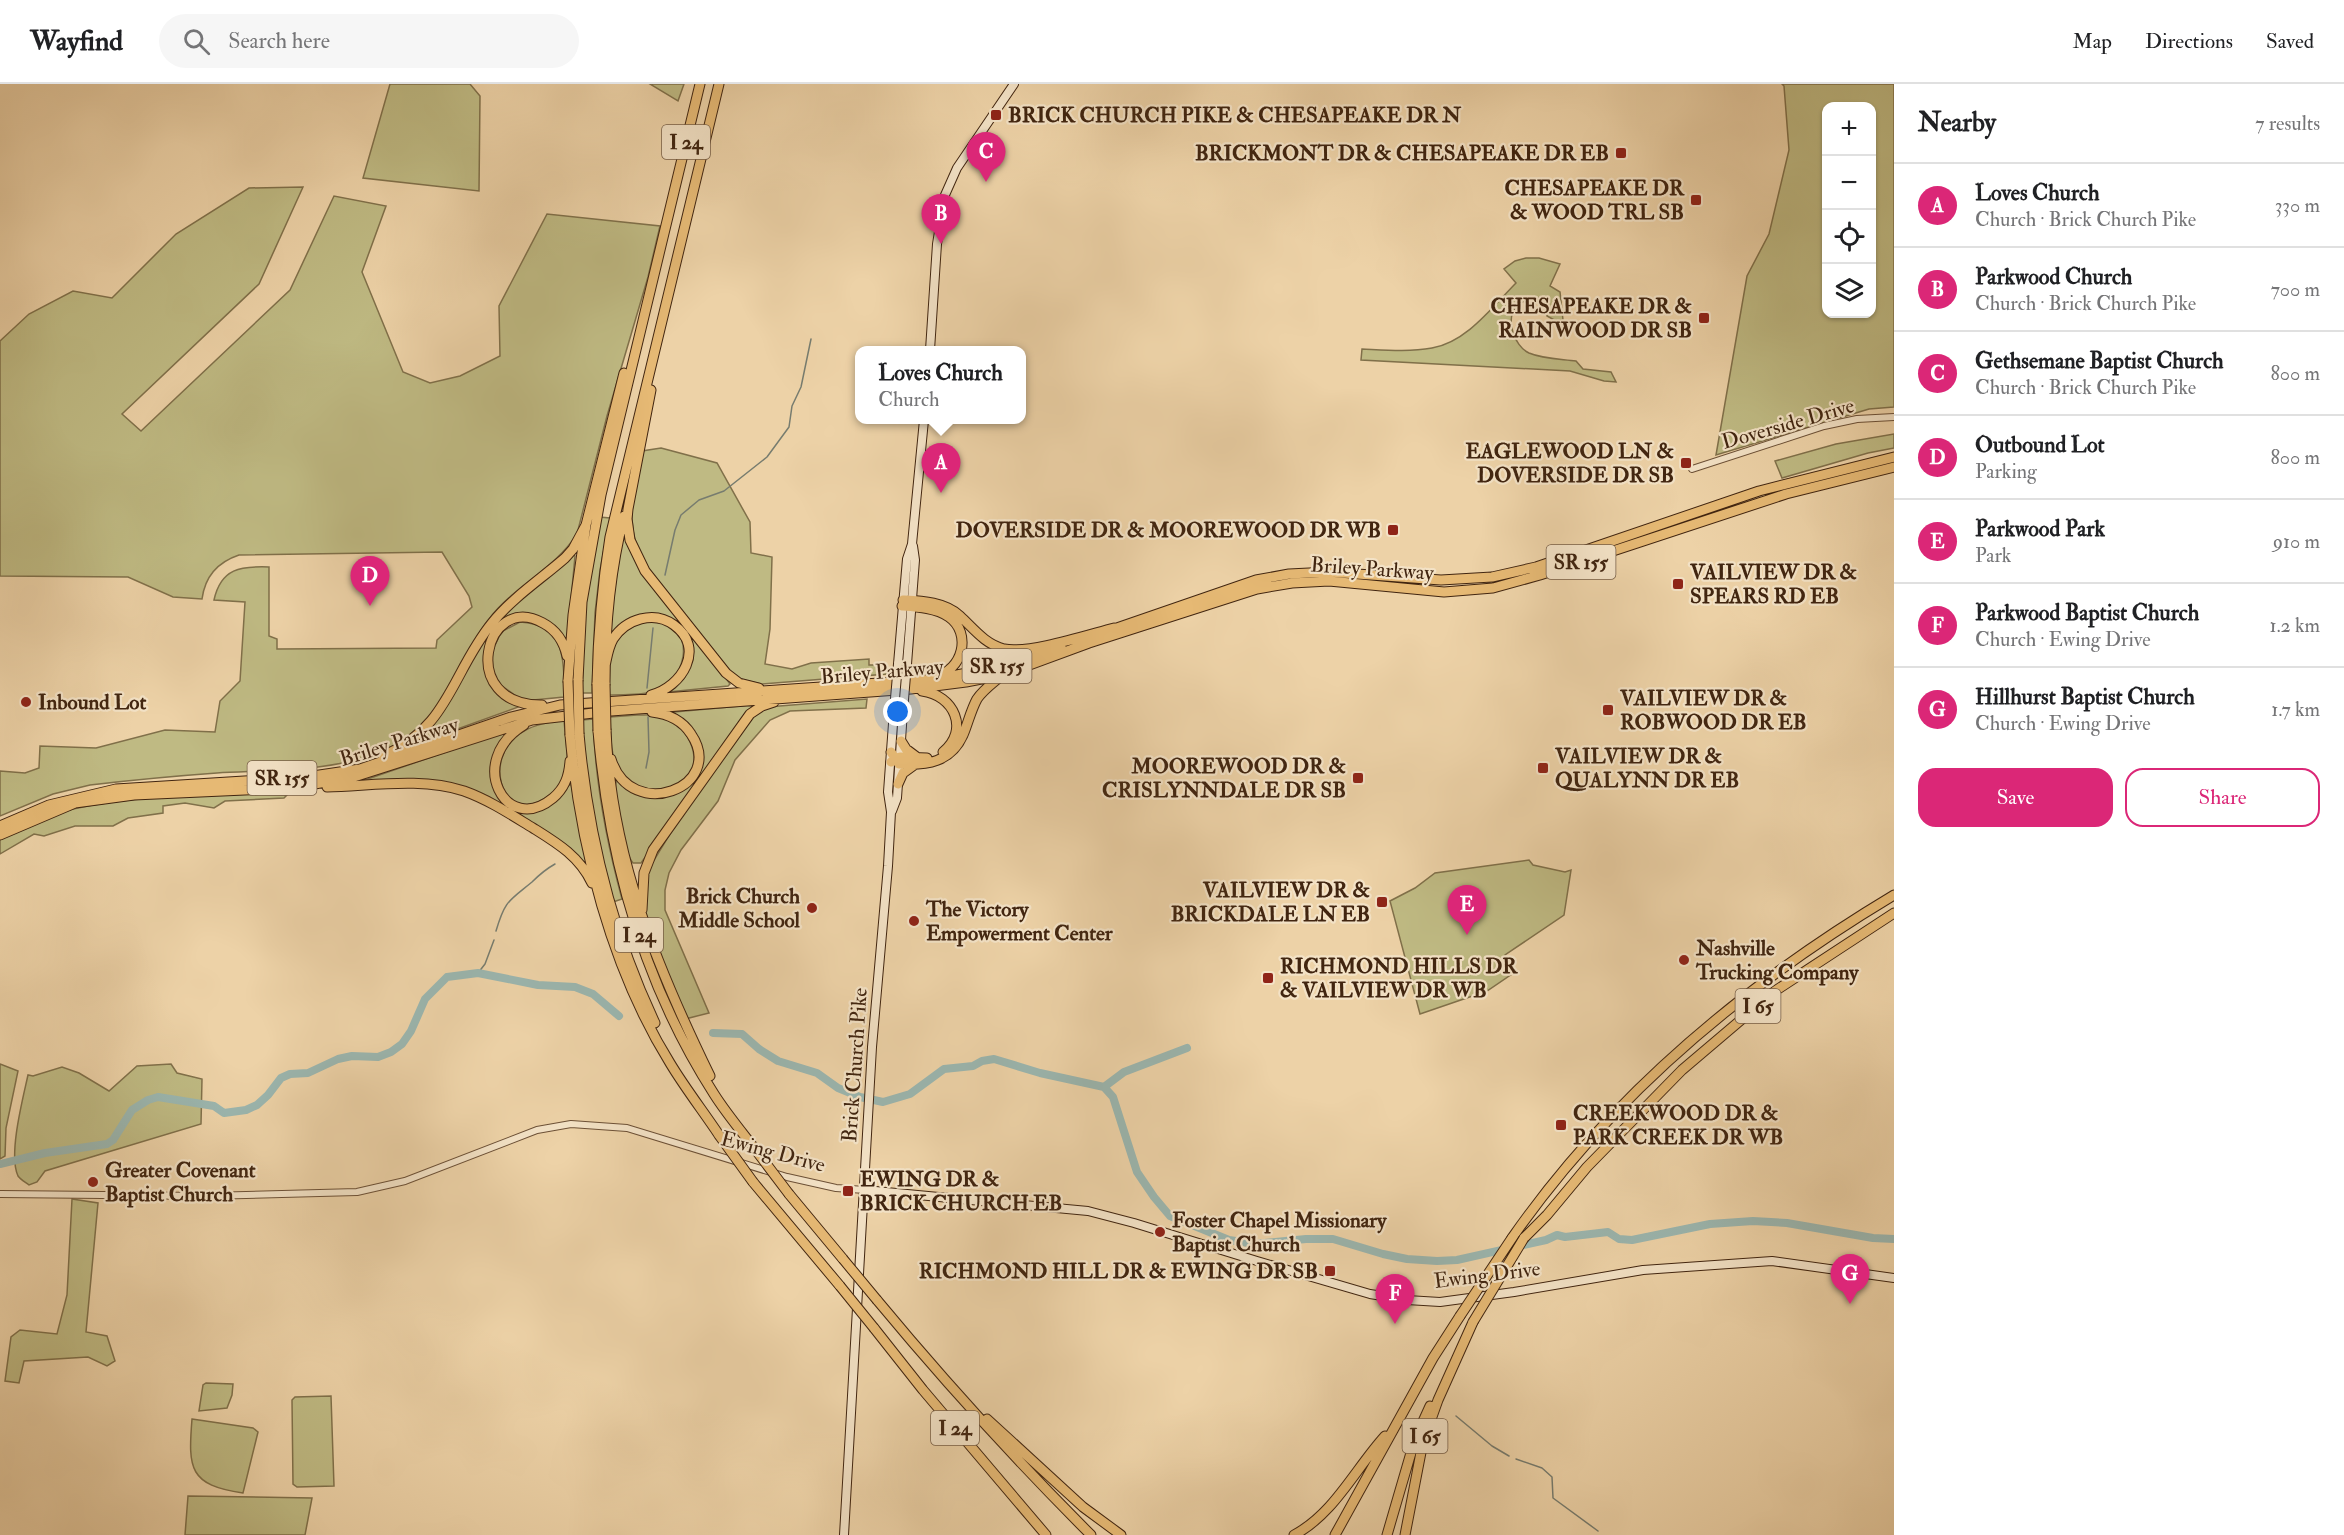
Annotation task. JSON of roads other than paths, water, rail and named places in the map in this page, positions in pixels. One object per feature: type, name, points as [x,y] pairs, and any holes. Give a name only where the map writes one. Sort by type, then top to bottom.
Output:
[{"type":"highway","name":"I 24","points":[[700,84],[601,495],[590,549],[573,680],[575,735],[590,818],[612,912],[654,1021],[696,1100],[719,1135],[753,1182],[874,1328],[922,1390],[1047,1535]]},
{"type":"highway","name":"I 24","points":[[719,84],[610,537],[603,580],[598,632],[605,800],[622,882],[641,943],[671,1015],[694,1060],[733,1121],[789,1194],[930,1363],[1021,1465],[1091,1535]]},
{"type":"highway","points":[[605,666],[606,626],[612,573],[663,334],[670,289]]},
{"type":"highway","points":[[569,668],[574,604],[586,525],[620,388],[647,302]]},
{"type":"highway","name":"Briley Parkway","points":[[1393,581],[1444,592],[1493,588],[1540,575],[1763,501],[1785,489],[1894,457]]},
{"type":"highway","name":"Briley Parkway","points":[[0,826],[49,805],[116,789],[306,777],[360,769],[511,717],[560,705],[954,677],[1047,652],[1256,580],[1329,572],[1393,581],[1492,577],[1536,567],[1759,491],[1785,489],[1894,467]]},
{"type":"highway","points":[[632,482],[627,519],[630,540],[638,561],[666,598],[731,678],[756,688],[795,689]]},
{"type":"highway","points":[[306,777],[384,755],[404,745],[422,732],[443,707],[492,623],[510,604],[565,558],[573,549],[586,525]]},
{"type":"highway","name":"Briley Parkway","points":[[0,835],[75,803],[144,794],[292,788],[354,777],[532,720],[611,711],[911,689],[966,682],[1002,675],[1089,643],[1257,589],[1310,582],[1367,579]]},
{"type":"highway","points":[[907,603],[946,607],[959,615],[978,635],[995,646],[1006,649],[1027,649],[1116,628]]},
{"type":"highway","points":[[874,684],[889,680],[939,675],[954,666],[960,658],[963,639],[955,622],[947,615],[907,603]]},
{"type":"highway","points":[[601,684],[608,650],[613,640],[629,624],[652,617],[663,619],[674,625],[686,640],[688,648],[687,665],[680,678],[674,685],[658,694],[623,701]]},
{"type":"highway","points":[[560,705],[531,705],[508,698],[490,674],[487,662],[488,649],[494,634],[502,625],[515,619],[531,618],[544,623],[558,635],[564,646],[573,680]]},
{"type":"highway","points":[[895,759],[916,762],[939,761],[952,752],[963,736],[977,699],[1002,675]]},
{"type":"highway","points":[[898,784],[903,773],[916,762],[938,755],[949,747],[956,731],[956,719],[949,704],[940,696],[911,689]]},
{"type":"highway","points":[[643,922],[644,873],[653,850],[750,714],[762,706],[786,698]]},
{"type":"highway","points":[[602,730],[616,771],[627,784],[641,792],[663,794],[678,789],[692,778],[698,764],[697,747],[694,738],[682,723],[672,716],[652,712],[611,711]]},
{"type":"highway","points":[[532,720],[509,736],[496,758],[494,773],[497,787],[509,802],[519,807],[532,808],[552,799],[562,789],[568,777],[571,747],[575,735]]},
{"type":"highway","points":[[901,741],[916,762]]},
{"type":"highway","points":[[607,742],[607,760],[619,835],[643,922],[682,1019],[733,1121]]},
{"type":"highway","points":[[571,747],[588,848],[601,906]]},
{"type":"highway","points":[[292,788],[426,785],[453,788],[474,795],[570,853],[587,874],[642,1011],[670,1063],[696,1100]]},
{"type":"highway","name":"I 65","points":[[1335,1535],[1460,1316],[1532,1210],[1578,1154],[1661,1068],[1746,995],[1814,945],[1894,895]]},
{"type":"highway","name":"I 65","points":[[1405,1535],[1423,1442],[1438,1400],[1473,1322],[1524,1238],[1547,1215],[1587,1167],[1682,1070],[1775,991],[1894,913]]},
{"type":"highway","points":[[1387,1535],[1415,1439],[1438,1386],[1463,1343]]},
{"type":"highway","points":[[930,1363],[1083,1508],[1121,1535]]},
{"type":"highway","points":[[1293,1535],[1317,1518],[1344,1491],[1369,1454],[1397,1423]]},
{"type":"main road","points":[[930,346],[937,244],[945,195],[957,168],[1014,84]]},
{"type":"main road","name":"Brick Church Pike","points":[[891,812],[897,798],[898,784],[894,710],[898,664],[915,561],[912,544],[924,424]]},
{"type":"main road","name":"Brick Church Pike","points":[[844,1535],[870,1084],[891,812],[888,792],[901,741],[907,664],[907,603]]},
{"type":"main road","name":"Ewing Drive","points":[[865,1190],[1088,1211],[1370,1293],[1407,1300],[1440,1302],[1643,1270],[1773,1261],[1894,1278]]},
{"type":"street","name":"Doverside Drive","points":[[1692,470],[1824,426],[1857,419],[1894,417]]},
{"type":"street","name":"Ewing Drive","points":[[0,1194],[206,1196],[351,1193],[405,1181],[537,1130],[572,1124],[627,1128],[787,1177],[836,1188],[865,1190]]},
{"type":"waterway","points":[[665,575],[675,530],[681,515],[699,500],[724,491],[767,457],[789,427],[792,406],[801,387],[811,339]]},
{"type":"waterway","points":[[647,688],[653,628]]},
{"type":"waterway","points":[[646,768],[649,752],[648,717]]},
{"type":"waterway","points":[[496,931],[502,913],[509,902],[555,864]]},
{"type":"waterway","points":[[478,973],[485,964],[494,940]]},
{"type":"waterway","points":[[0,1164],[45,1153],[107,1144],[113,1140],[132,1110],[158,1097],[214,1106],[224,1113],[246,1110],[257,1105],[281,1078],[290,1074],[308,1073],[338,1059],[352,1056],[378,1057],[391,1052],[402,1044],[411,1031],[425,999],[447,977],[478,973],[538,985],[575,987],[593,994],[619,1016]]},
{"type":"waterway","points":[[713,1033],[742,1034],[759,1049],[778,1061],[817,1073],[838,1088],[860,1097],[883,1102],[910,1094],[944,1069],[973,1066],[982,1061],[994,1059],[1040,1073],[1104,1087],[1113,1097],[1137,1172],[1154,1197],[1170,1216],[1229,1240],[1255,1244],[1333,1239],[1383,1254],[1407,1259],[1437,1261],[1457,1260],[1546,1240],[1557,1235],[1565,1237],[1608,1232],[1619,1239],[1632,1240],[1710,1224],[1753,1221],[1787,1223],[1873,1238],[1894,1239]]},
{"type":"waterway","points":[[1104,1087],[1124,1072],[1187,1048]]},
{"type":"waterway","points":[[1456,1416],[1492,1446],[1509,1456]]},
{"type":"waterway","points":[[1516,1459],[1542,1468],[1552,1477],[1553,1498],[1598,1531]]},
{"type":"place","name":"BRICK CHURCH PIKE & CHESAPEAKE DR N","points":[[996,115]]},
{"type":"place","name":"BRICKMONT DR & CHESAPEAKE DR EB","points":[[1621,153]]},
{"type":"place","name":"Gethsemane Baptist Church","points":[[986,182]]},
{"type":"place","name":"CHESAPEAKE DR & WOOD TRL SB","points":[[1696,200]]},
{"type":"place","name":"Parkwood Church","points":[[941,244]]},
{"type":"place","name":"CHESAPEAKE DR & RAINWOOD DR SB","points":[[1704,318]]},
{"type":"place","name":"EAGLEWOOD LN & DOVERSIDE DR SB","points":[[1686,463]]},
{"type":"place","name":"Loves Church","points":[[941,493]]},
{"type":"place","name":"DOVERSIDE DR & MOOREWOOD DR WB","points":[[1393,530]]},
{"type":"place","name":"VAILVIEW DR & SPEARS RD EB","points":[[1678,584]]},
{"type":"place","name":"Outbound Lot","points":[[370,606]]},
{"type":"place","name":"Inbound Lot","points":[[26,702]]},
{"type":"place","name":"VAILVIEW DR & ROBWOOD DR EB","points":[[1608,710]]},
{"type":"place","name":"VAILVIEW DR & QUALYNN DR EB","points":[[1543,768]]},
{"type":"place","name":"MOOREWOOD DR & CRISLYNNDALE DR SB","points":[[1358,778]]},
{"type":"place","name":"VAILVIEW DR & BRICKDALE LN EB","points":[[1382,902]]},
{"type":"place","name":"Brick Church Middle School","points":[[812,908]]},
{"type":"place","name":"The Victory Empowerment Center","points":[[914,921]]},
{"type":"place","name":"Parkwood Park","points":[[1467,935]]},
{"type":"place","name":"Nashville Trucking Company","points":[[1684,960]]},
{"type":"place","name":"RICHMOND HILLS DR & VAILVIEW DR WB","points":[[1268,978]]},
{"type":"place","name":"CREEKWOOD DR & PARK CREEK DR WB","points":[[1561,1125]]},
{"type":"place","name":"Greater Covenant Baptist Church","points":[[93,1182]]},
{"type":"place","name":"EWING DR & BRICK CHURCH EB","points":[[848,1191]]},
{"type":"place","name":"Foster Chapel Missionary Baptist Church","points":[[1160,1232]]},
{"type":"place","name":"RICHMOND HILL DR & EWING DR SB","points":[[1330,1271]]},
{"type":"place","name":"Hillhurst Baptist Church","points":[[1850,1304]]},
{"type":"place","name":"Parkwood Baptist Church","points":[[1395,1324]]}]
